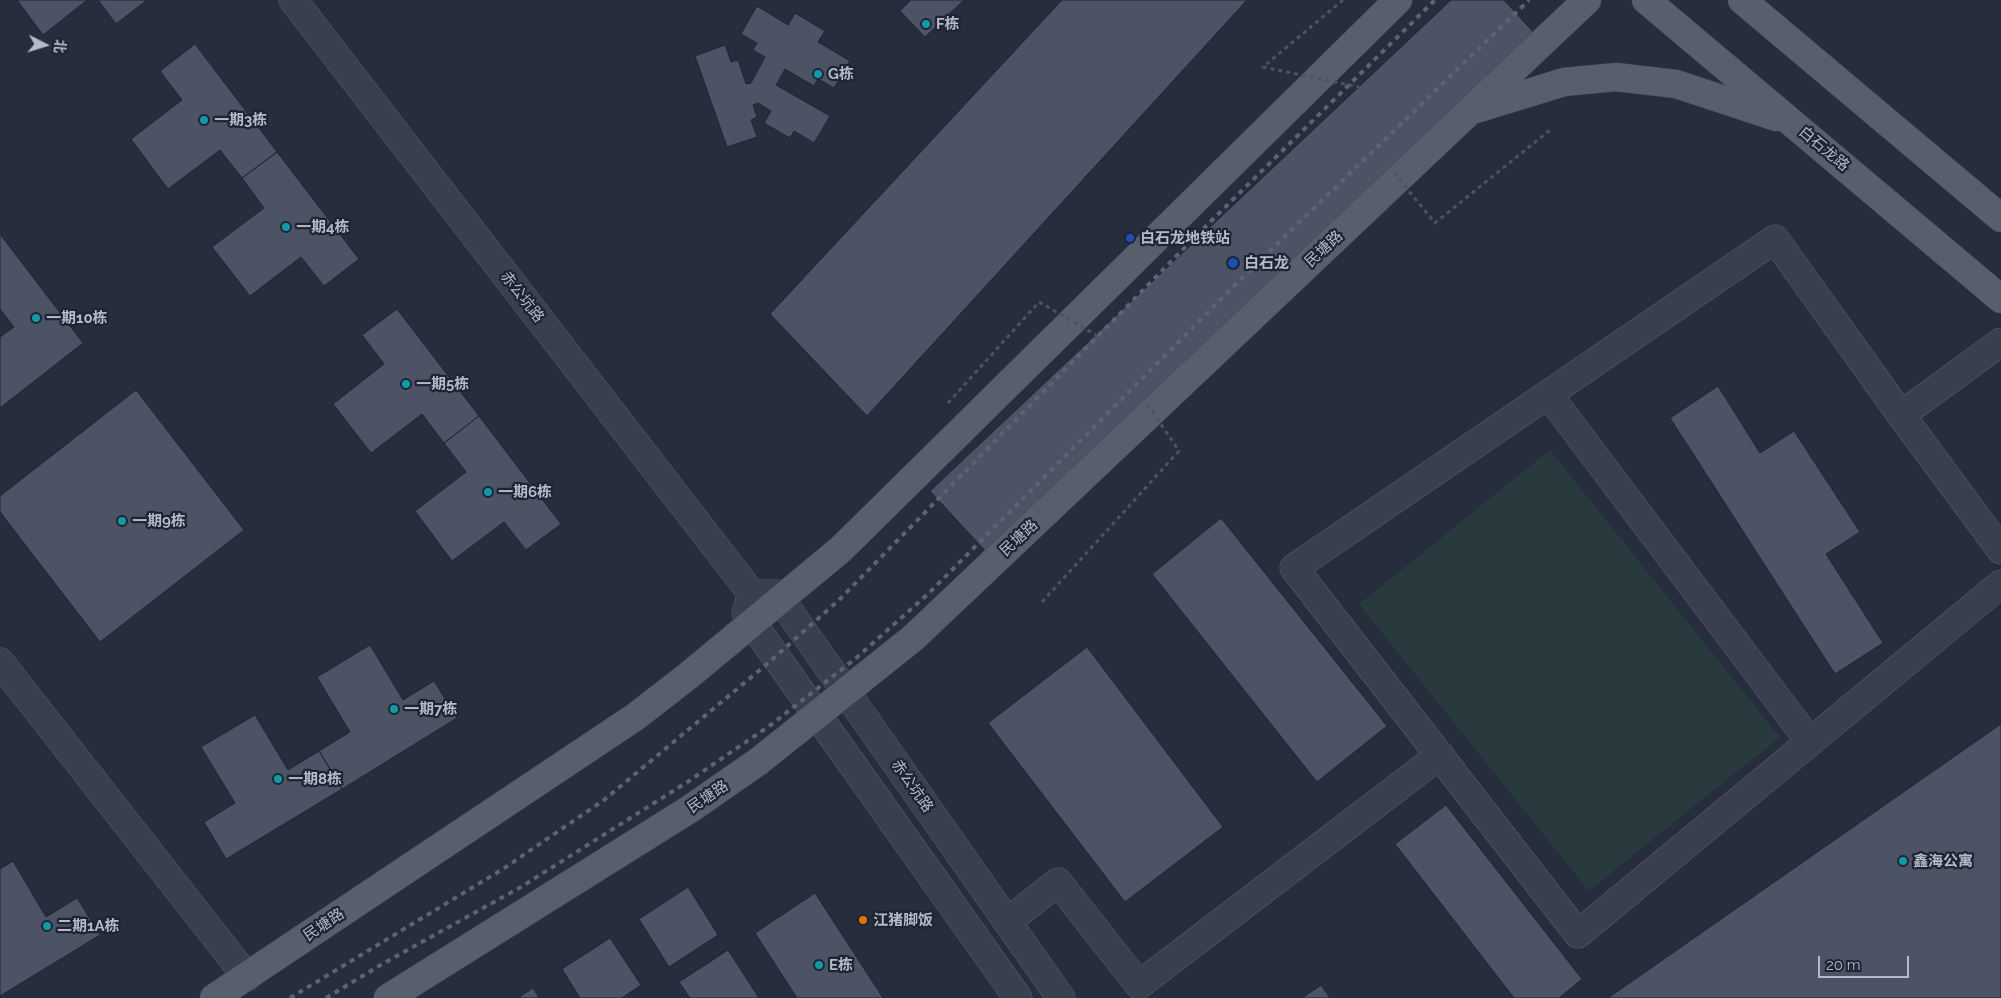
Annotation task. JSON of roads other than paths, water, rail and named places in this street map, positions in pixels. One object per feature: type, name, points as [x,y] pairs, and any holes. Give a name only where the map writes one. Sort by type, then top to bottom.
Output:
[{"type":"main road","name":"民塘路","points":[[214,998],[635,717],[752,623],[848,542],[1398,0]]},
{"type":"main road","name":"民塘路","points":[[388,998],[690,809],[760,761],[913,638],[1587,0]]},
{"type":"main road","name":"白石龙路","points":[[1646,0],[2001,299]]},
{"type":"main road","points":[[1742,0],[2001,218]]},
{"type":"main road","points":[[1470,111],[1564,82],[1616,77],[1676,84],[1790,121]]},
{"type":"street","name":"赤公坑路","points":[[293,0],[752,594]]},
{"type":"street","points":[[2001,550],[1774,239],[1294,568],[1578,934],[2001,584]]},
{"type":"street","points":[[1901,415],[2001,342]]},
{"type":"street","points":[[1548,394],[1810,742]]},
{"type":"street","points":[[780,599],[777,594],[752,594],[746,613],[1018,998]]},
{"type":"street","name":"赤公坑路","points":[[780,599],[1061,998]]},
{"type":"street","points":[[0,662],[246,977]]},
{"type":"street","points":[[1007,922],[1058,882],[1138,986],[1440,755]]},
{"type":"railway","points":[[290,998],[503,869],[604,800],[767,664],[839,600],[1200,232],[1435,0]]},
{"type":"railway","points":[[326,998],[384,963],[521,887],[689,781],[772,724],[855,659],[928,594],[1243,277],[1529,0]]},
{"type":"place","name":"F栋","points":[[926,24]]},
{"type":"place","name":"G栋","points":[[818,74]]},
{"type":"place","name":"一期3栋","points":[[204,120]]},
{"type":"place","name":"一期4栋","points":[[286,227]]},
{"type":"place","name":"白石龙地铁站","points":[[1130,238]]},
{"type":"place","name":"白石龙","points":[[1233,263]]},
{"type":"place","name":"一期10栋","points":[[36,318]]},
{"type":"place","name":"一期5栋","points":[[406,384]]},
{"type":"place","name":"一期6栋","points":[[488,492]]},
{"type":"place","name":"一期9栋","points":[[122,521]]},
{"type":"place","name":"一期7栋","points":[[394,709]]},
{"type":"place","name":"一期8栋","points":[[278,779]]},
{"type":"place","name":"鑫海公寓","points":[[1903,861]]},
{"type":"place","name":"江猪脚饭","points":[[863,920]]},
{"type":"place","name":"二期1A栋","points":[[47,926]]},
{"type":"place","name":"E栋","points":[[819,965]]}]
